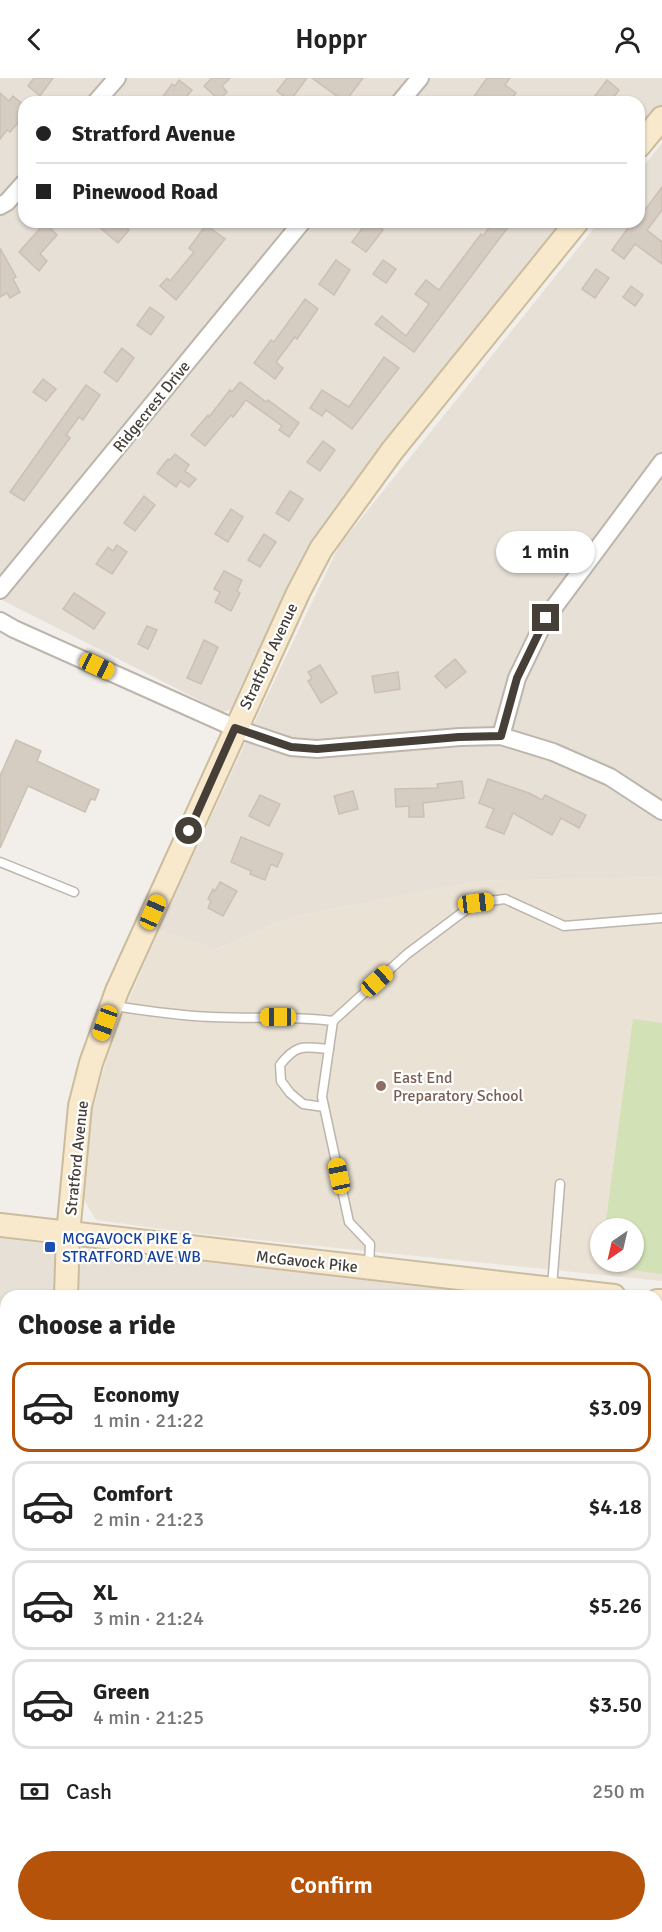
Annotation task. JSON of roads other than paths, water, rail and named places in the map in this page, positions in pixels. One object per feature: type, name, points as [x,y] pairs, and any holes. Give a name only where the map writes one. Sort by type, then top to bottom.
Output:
[{"type":"street","points":[[101,96],[117,78]]},
{"type":"street","points":[[405,96],[420,78]]},
{"type":"street","points":[[645,139],[662,118]]},
{"type":"street","points":[[0,206],[8,202],[18,190]]},
{"type":"street","name":"Ridgecrest Drive","points":[[0,590],[297,228]]},
{"type":"street","name":"Stratford Avenue","points":[[66,1290],[68,1234],[80,1106],[91,1063],[112,1005],[235,728],[298,593],[321,549],[342,516],[572,228]]},
{"type":"street","points":[[501,736],[517,678],[546,618],[662,462]]},
{"type":"street","points":[[0,621],[235,728],[291,747],[317,749],[459,737],[501,736],[553,752],[610,777],[661,809]]},
{"type":"street","name":"McGavock Pike","points":[[0,1225],[568,1290]]},
{"type":"lane","points":[[0,862],[74,892]]},
{"type":"lane","points":[[369,1268],[370,1244],[349,1222],[322,1096],[333,1021],[407,954],[476,903],[505,899],[564,926],[662,918]]},
{"type":"lane","points":[[112,1005],[157,1013],[300,1017],[333,1021]]},
{"type":"lane","points":[[324,1107],[303,1104],[290,1093],[281,1081],[280,1065],[289,1053],[302,1047],[329,1049]]},
{"type":"lane","points":[[552,1288],[560,1184]]},
{"type":"place","name":"East End Preparatory School","points":[[381,1086]]},
{"type":"place","name":"MCGAVOCK PIKE & STRATFORD AVE WB","points":[[50,1247]]}]
